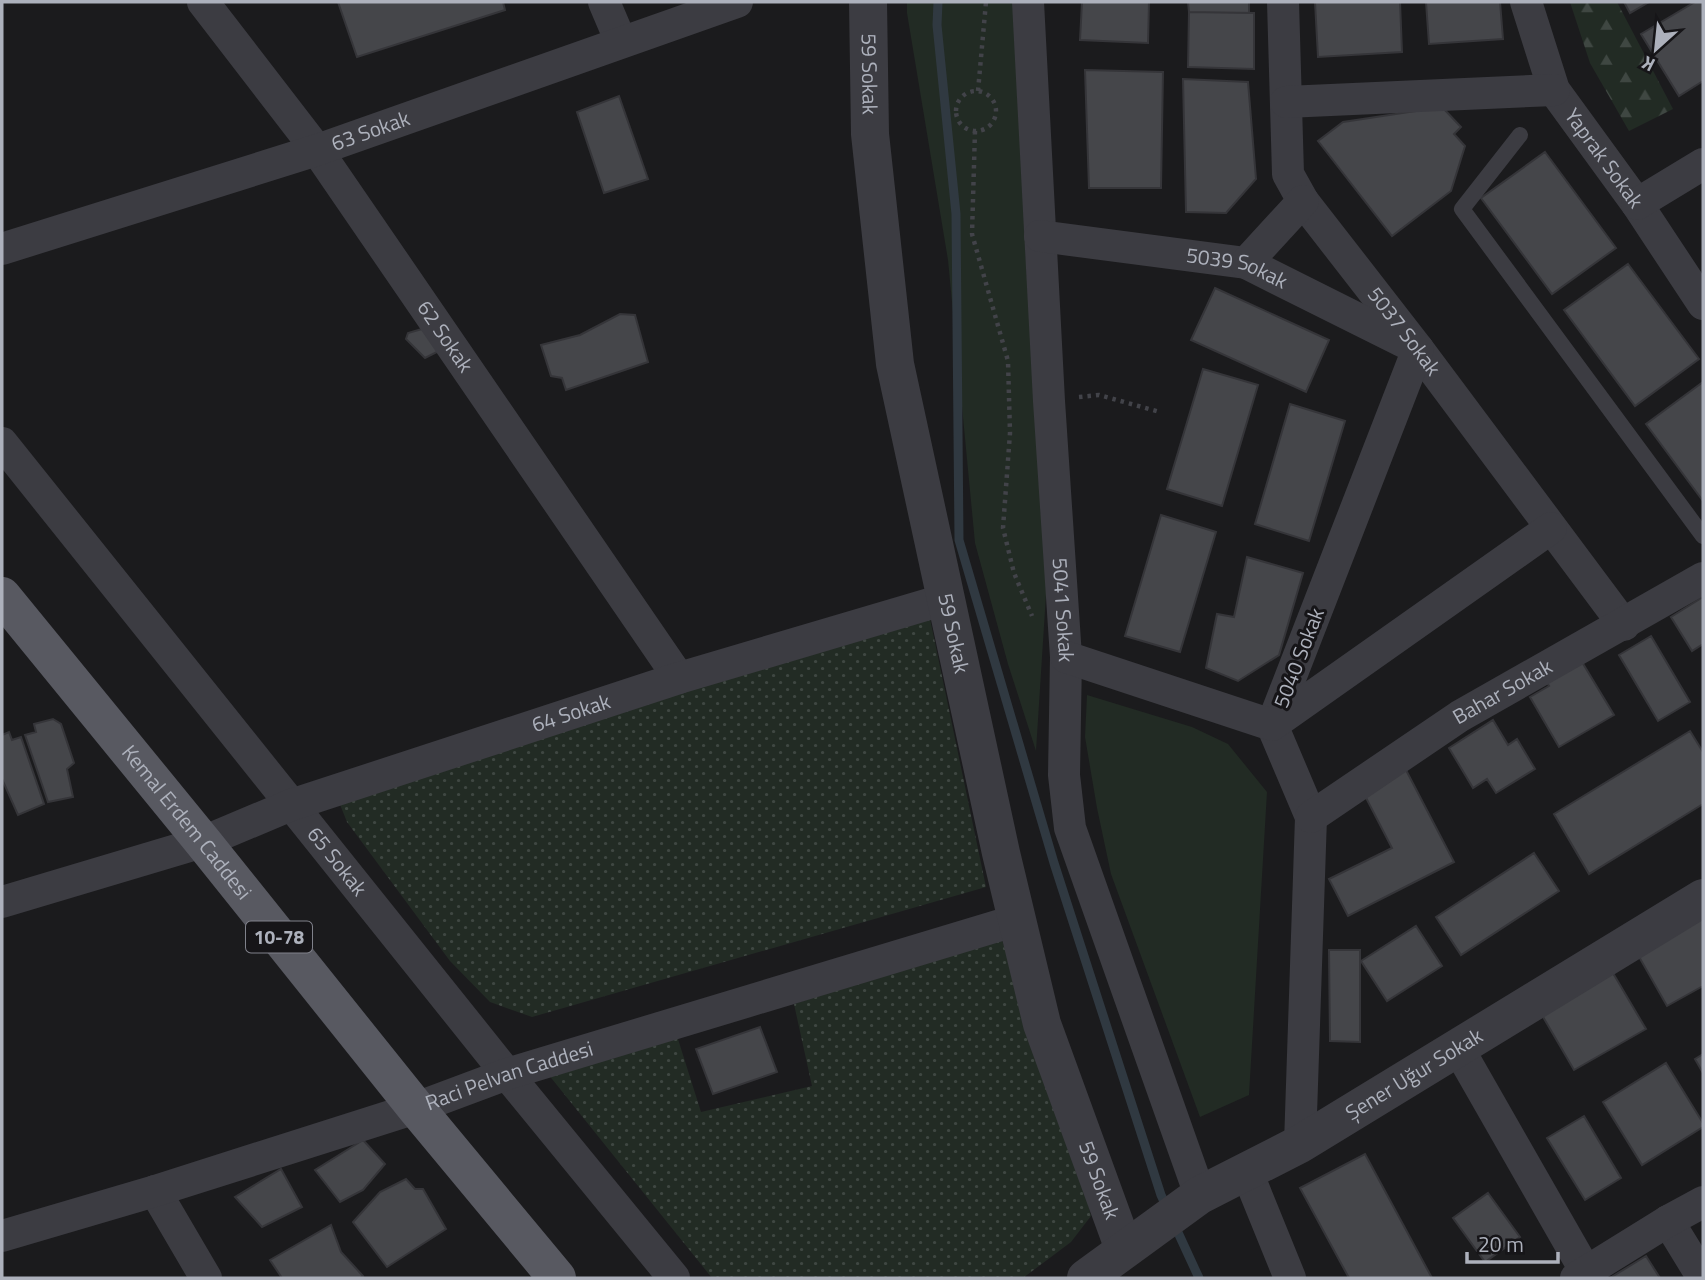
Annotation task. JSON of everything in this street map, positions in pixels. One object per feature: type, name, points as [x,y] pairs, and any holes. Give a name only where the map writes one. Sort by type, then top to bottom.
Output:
[{"type":"main road","name":"Kemal Erdem Caddesi","points":[[2,596],[556,1278]]},
{"type":"street","name":"62 Sokak","points":[[204,2],[317,150],[679,678]]},
{"type":"street","points":[[604,2],[621,42]]},
{"type":"street","name":"63 Sokak","points":[[2,249],[317,150],[737,2]]},
{"type":"street","name":"59 Sokak","points":[[868,2],[870,134],[895,364],[1001,853],[1042,1024],[1124,1249]]},
{"type":"street","name":"5041 Sokak","points":[[1028,2],[1049,401],[1066,657],[1064,775],[1070,828],[1200,1195]]},
{"type":"street","name":"5037 Sokak","points":[[1283,2],[1288,174],[1303,201],[1418,349],[1624,625]]},
{"type":"street","name":"Yaprak Sokak","points":[[1526,2],[1555,90],[1637,204],[1703,304]]},
{"type":"street","points":[[1286,102],[1555,90]]},
{"type":"street","points":[[1637,204],[1703,164]]},
{"type":"street","points":[[1247,263],[1303,201]]},
{"type":"street","name":"5039 Sokak","points":[[1040,236],[1247,263],[1418,349]]},
{"type":"street","name":"5040 Sokak","points":[[1300,1144],[1311,817],[1272,725],[1418,349]]},
{"type":"street","name":"65 Sokak","points":[[2,443],[507,1074],[674,1278]]},
{"type":"street","points":[[1066,657],[1272,725],[1552,528]]},
{"type":"street","name":"Bahar Sokak","points":[[1311,817],[1460,716],[1703,578]]},
{"type":"street","name":"64 Sokak","points":[[2,902],[203,842],[291,805],[679,678],[946,599]]},
{"type":"street","name":"Şener Uğur Sokak","points":[[1086,1278],[1200,1195],[1300,1144],[1703,898]]},
{"type":"street","name":"Raci Pelvan Caddesi","points":[[2,1236],[155,1192],[416,1108],[507,1074],[1017,920]]},
{"type":"street","points":[[1458,1048],[1581,1275],[1703,1202]]},
{"type":"street","points":[[1248,1172],[1290,1278]]},
{"type":"street","points":[[155,1192],[206,1278]]},
{"type":"street","points":[[1668,1222],[1703,1278]]},
{"type":"lane","points":[[1520,135],[1462,209],[1703,536]]},
{"type":"path","points":[[978,91],[986,2]]},
{"type":"path","points":[[978,91],[993,100],[996,113],[990,125],[975,131],[964,128],[955,111],[963,94],[978,91]]},
{"type":"path","points":[[975,131],[972,234],[1008,361],[1010,433],[1003,528],[1014,573],[1030,613],[1066,657]]},
{"type":"path","points":[[1049,401],[1099,395],[1160,412]]},
{"type":"green space","points":[[907,2],[1015,2],[1026,262],[1047,579],[1036,751],[1008,664],[975,543],[948,260]]},
{"type":"green space","points":[[1570,2],[1617,2],[1673,109],[1629,131],[1590,63]]},
{"type":"green space","points":[[929,614],[986,887],[532,1017],[490,1002],[450,961],[347,822],[339,802]]},
{"type":"green space","points":[[1087,695],[1192,727],[1228,744],[1267,792],[1249,1095],[1200,1117],[1111,874],[1085,737]]},
{"type":"green space","points":[[1001,937],[1080,1171],[1091,1216],[1071,1242],[1023,1278],[712,1278],[548,1074],[677,1036],[701,1112],[812,1086],[794,1004]]},
{"type":"building","points":[[338,2],[503,2],[505,10],[357,57]]},
{"type":"building","points":[[1082,2],[1149,2],[1148,43],[1080,40]]},
{"type":"building","points":[[1188,2],[1249,2],[1249,13],[1189,12]]},
{"type":"building","points":[[1315,2],[1400,2],[1402,52],[1318,57]]},
{"type":"building","points":[[1426,2],[1500,2],[1503,39],[1429,44]]},
{"type":"building","points":[[1624,2],[1649,2],[1630,13]]},
{"type":"building","points":[[1695,2],[1703,2],[1703,81],[1679,96],[1641,34]]},
{"type":"building","points":[[1189,12],[1254,13],[1254,69],[1188,67]]},
{"type":"building","points":[[1085,70],[1163,72],[1161,188],[1089,188]]},
{"type":"building","points":[[1183,79],[1248,82],[1256,179],[1226,213],[1186,212]]},
{"type":"building","points":[[619,96],[648,179],[604,193],[577,112]]},
{"type":"building","points":[[1442,107],[1461,127],[1454,134],[1465,146],[1451,191],[1392,236],[1318,141],[1343,122]]},
{"type":"building","points":[[1545,152],[1616,248],[1552,294],[1481,198]]},
{"type":"building","points":[[1628,264],[1699,359],[1635,406],[1564,310]]},
{"type":"building","points":[[1215,288],[1329,340],[1306,392],[1191,340]]},
{"type":"building","points":[[620,314],[635,315],[648,362],[566,390],[562,378],[551,376],[541,345],[580,335]]},
{"type":"building","points":[[422,329],[441,350],[425,358],[406,339],[408,333]]},
{"type":"building","points":[[1203,369],[1258,385],[1222,506],[1167,489]]},
{"type":"building","points":[[1703,382],[1703,501],[1646,424]]},
{"type":"building","points":[[1290,404],[1345,421],[1309,541],[1255,524]]},
{"type":"building","points":[[1161,515],[1216,532],[1180,652],[1125,636]]},
{"type":"building","points":[[1247,557],[1303,573],[1279,655],[1238,681],[1206,668],[1217,614],[1234,617]]},
{"type":"building","points":[[1703,597],[1703,644],[1692,651],[1671,617]]},
{"type":"building","points":[[1651,636],[1690,702],[1658,721],[1619,655]]},
{"type":"building","points":[[1579,657],[1614,715],[1559,747],[1530,697],[1549,686],[1544,677]]},
{"type":"building","points":[[53,719],[61,724],[74,763],[67,769],[73,797],[48,802],[25,735],[36,732],[34,724]]},
{"type":"building","points":[[1493,720],[1508,745],[1517,739],[1535,769],[1496,793],[1487,779],[1473,788],[1449,748]]},
{"type":"building","points":[[1690,731],[1703,752],[1703,804],[1589,874],[1554,814]]},
{"type":"building","points":[[9,732],[12,740],[21,737],[44,804],[18,815],[2,779],[2,735]]},
{"type":"building","points":[[1406,770],[1454,862],[1348,916],[1329,879],[1392,848],[1363,792]]},
{"type":"building","points":[[1534,853],[1559,891],[1461,955],[1436,917]]},
{"type":"building","points":[[1703,910],[1703,986],[1667,1006],[1634,948]]},
{"type":"building","points":[[1416,926],[1442,966],[1387,1001],[1361,961]]},
{"type":"building","points":[[1329,950],[1360,950],[1360,1042],[1330,1041]]},
{"type":"building","points":[[1610,968],[1646,1029],[1574,1070],[1539,1010]]},
{"type":"building","points":[[760,1027],[777,1072],[713,1094],[696,1049]]},
{"type":"building","points":[[1703,1054],[1703,1073],[1695,1059]]},
{"type":"building","points":[[1666,1063],[1703,1127],[1642,1165],[1603,1102]]},
{"type":"building","points":[[1584,1116],[1621,1178],[1585,1200],[1547,1138]]},
{"type":"building","points":[[363,1140],[385,1164],[363,1190],[340,1202],[315,1170]]},
{"type":"building","points":[[1365,1154],[1432,1278],[1349,1278],[1300,1188]]},
{"type":"building","points":[[281,1169],[302,1207],[262,1227],[235,1197]]},
{"type":"building","points":[[406,1179],[415,1189],[423,1189],[446,1229],[387,1267],[353,1222],[380,1192]]},
{"type":"building","points":[[1488,1193],[1520,1237],[1485,1262],[1453,1218]]},
{"type":"building","points":[[331,1225],[341,1252],[363,1276],[282,1278],[270,1260]]},
{"type":"building","points":[[1646,1256],[1660,1278],[1610,1278]]},
{"type":"waterway","points":[[938,2],[937,25],[956,214],[959,540],[1054,863],[1168,1210]]},
{"type":"waterway","points":[[1175,1226],[1199,1278]]}]
